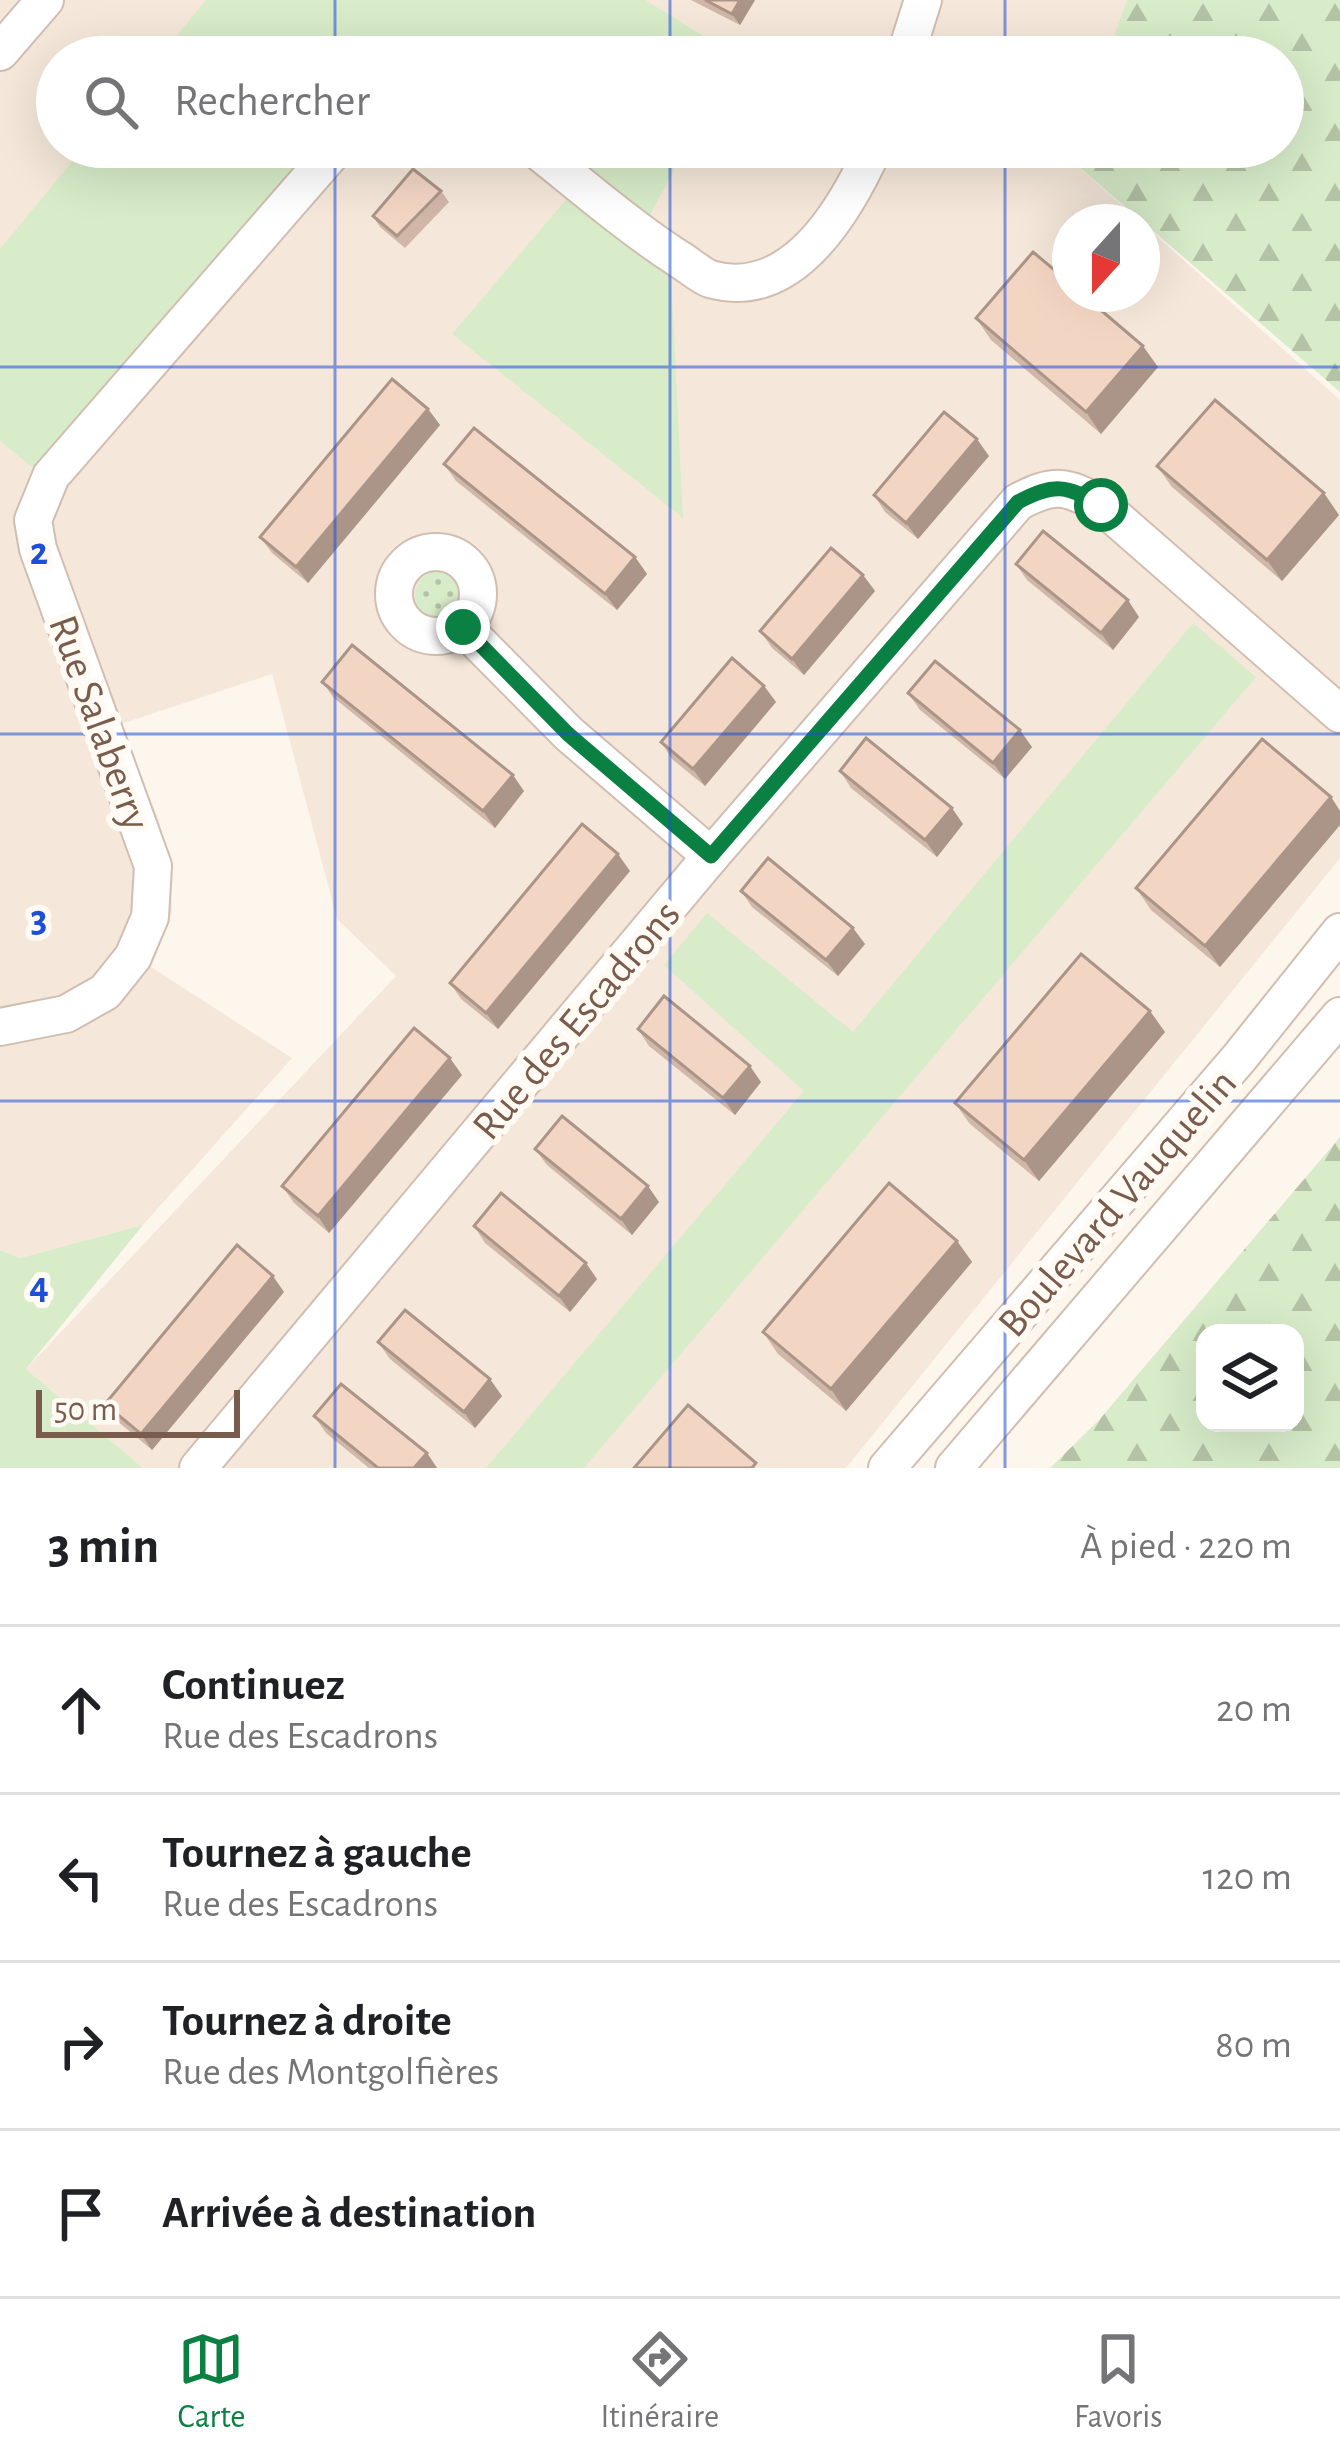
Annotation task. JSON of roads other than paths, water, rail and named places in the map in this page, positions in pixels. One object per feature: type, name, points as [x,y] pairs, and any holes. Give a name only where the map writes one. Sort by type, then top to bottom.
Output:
[{"type":"street","points":[[0,52],[45,0]]},
{"type":"street","points":[[911,36],[923,0]]},
{"type":"street","name":"Rue Salaberry","points":[[0,1027],[66,1014],[105,992],[134,957],[150,917],[153,866],[38,549],[33,520],[50,476],[319,168]]},
{"type":"street","points":[[559,168],[655,244],[709,278],[754,282],[803,258],[856,188],[865,168]]},
{"type":"street","name":"Rue des Escadrons","points":[[198,1468],[711,856],[1018,502],[1045,488],[1075,490],[1101,505],[1340,714]]},
{"type":"street","points":[[463,627],[568,734],[711,856]]},
{"type":"street","name":"Boulevard Vauquelin","points":[[887,1468],[1240,1057],[1340,932]]},
{"type":"street","name":"Boulevard Vauquelin","points":[[954,1468],[1340,1016]]}]
